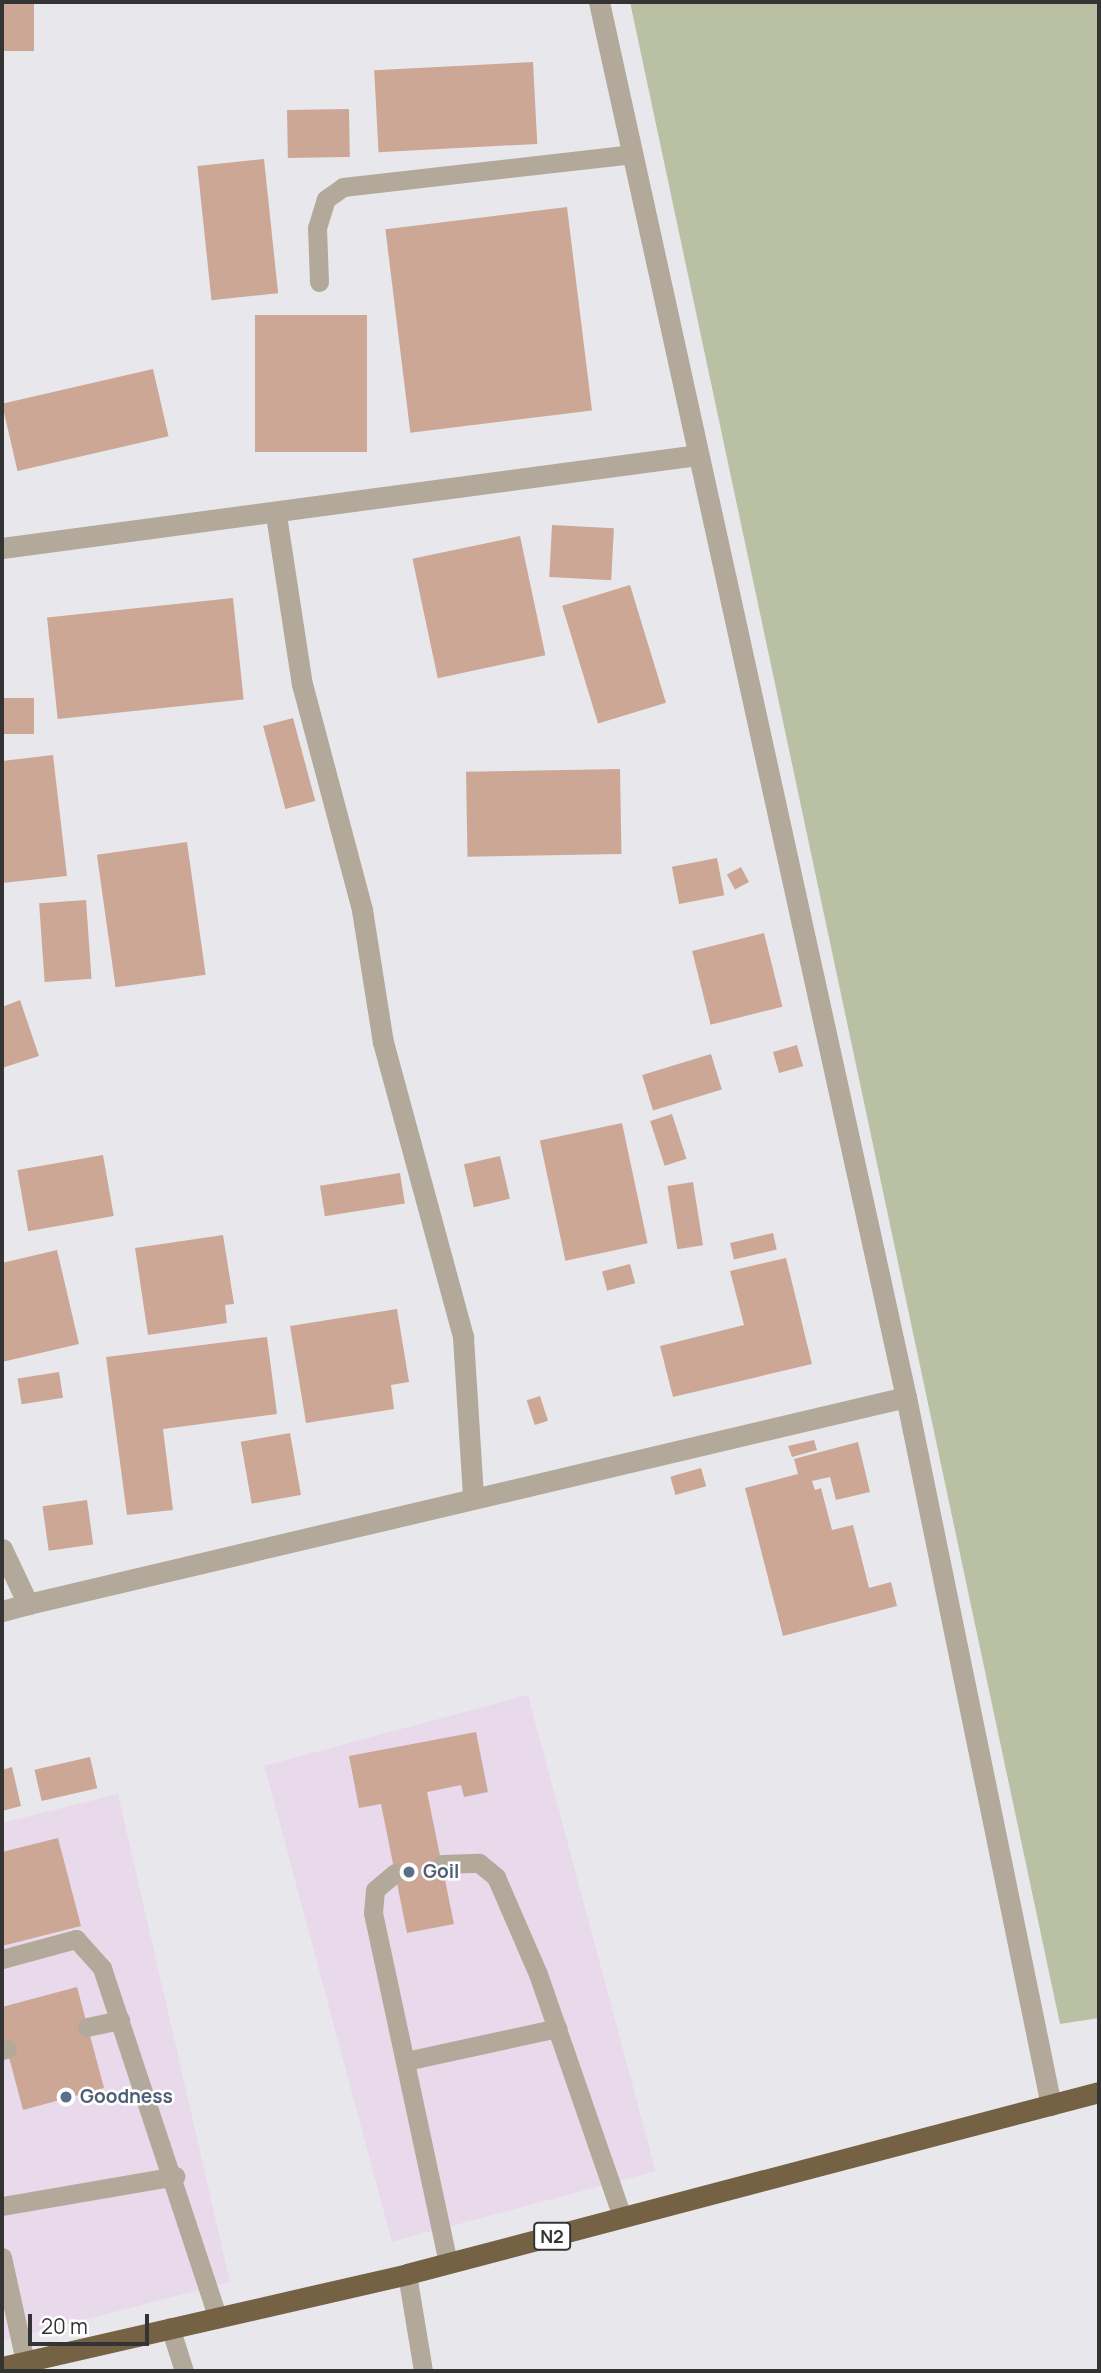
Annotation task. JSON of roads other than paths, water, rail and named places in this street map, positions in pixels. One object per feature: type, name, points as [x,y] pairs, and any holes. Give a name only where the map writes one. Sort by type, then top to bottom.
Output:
[{"type":"highway","name":"N2","points":[[2,2367],[448,2264],[1099,2092]]},
{"type":"street","points":[[599,2],[906,1397],[1052,2105]]},
{"type":"street","points":[[2,548],[276,515],[697,454]]},
{"type":"street","points":[[276,515],[302,684],[362,910],[383,1042],[463,1337],[474,1495]]},
{"type":"street","points":[[2,1611],[474,1495],[906,1397]]},
{"type":"street","points":[[2,1549],[28,1604]]},
{"type":"lane","points":[[319,282],[317,228],[326,199],[343,187],[633,154]]},
{"type":"lane","points":[[442,1864],[479,1863],[496,1877],[557,2028],[622,2217]]},
{"type":"lane","points":[[395,1874],[375,1890],[373,1913],[448,2264]]},
{"type":"lane","points":[[2,1959],[76,1939],[102,1968],[175,2176],[217,2316]]},
{"type":"lane","points":[[88,2027],[120,2020]]},
{"type":"lane","points":[[406,2061],[557,2028]]},
{"type":"lane","points":[[2,2206],[175,2176]]},
{"type":"lane","points":[[2,2257],[25,2362]]},
{"type":"lane","points":[[407,2274],[423,2371]]},
{"type":"lane","points":[[170,2327],[184,2371]]},
{"type":"place","name":"Goil","points":[[409,1872]]},
{"type":"place","name":"Goodness","points":[[66,2097]]}]
